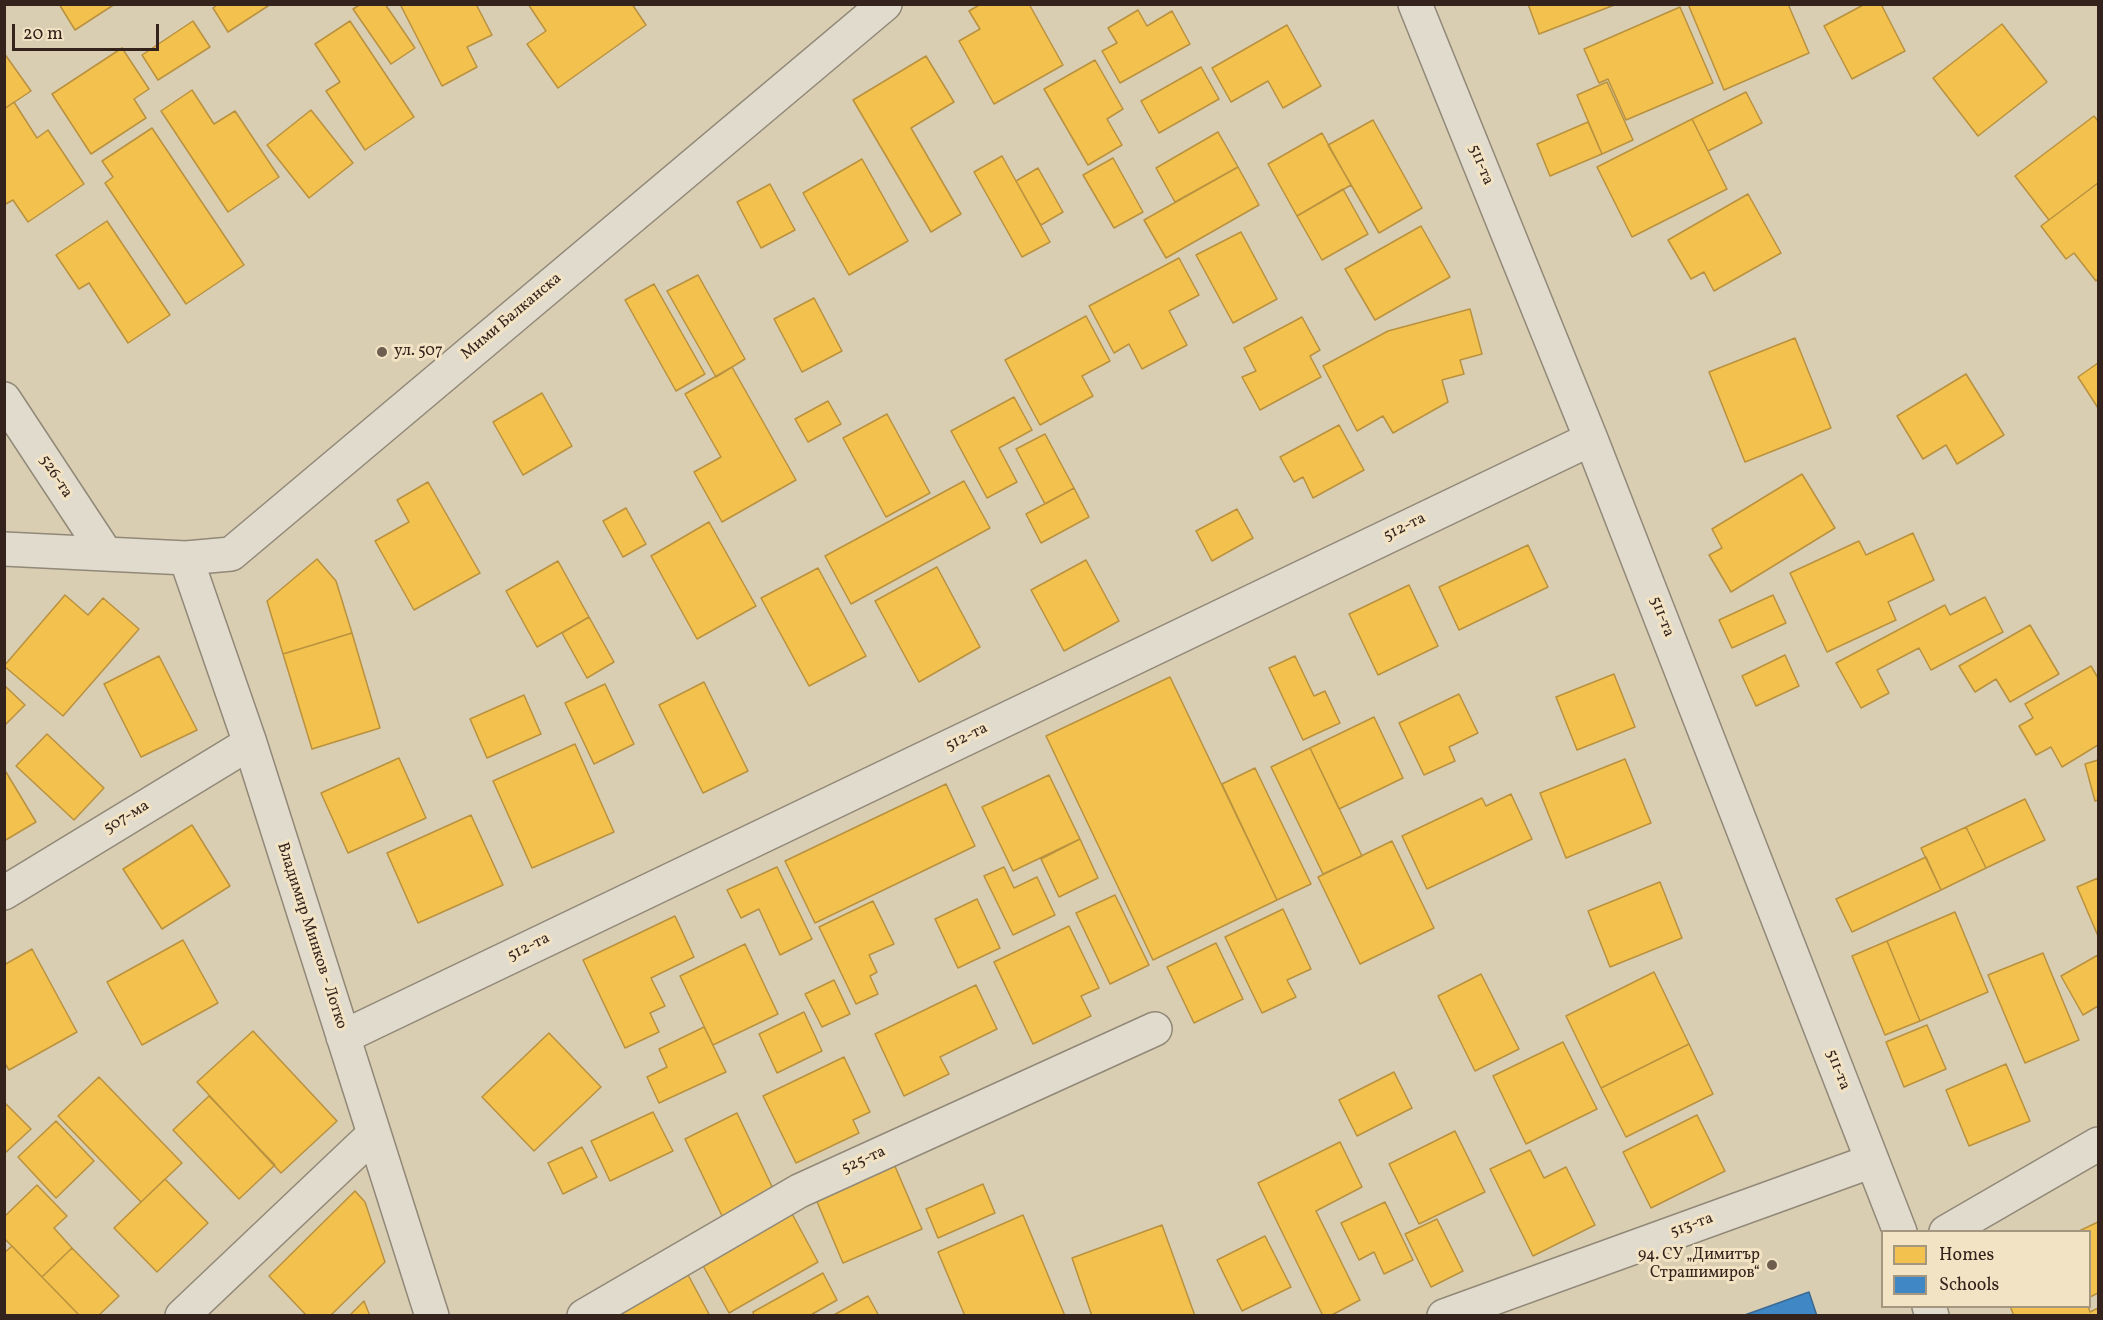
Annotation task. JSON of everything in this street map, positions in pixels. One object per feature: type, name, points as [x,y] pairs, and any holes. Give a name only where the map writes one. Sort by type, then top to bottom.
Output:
[{"type":"street","name":"Мими Балканска","points":[[4,549],[186,558],[231,554],[885,4]]},
{"type":"street","name":"511-та","points":[[1415,4],[1591,439],[1899,1230]]},
{"type":"street","name":"526-та","points":[[4,399],[106,554]]},
{"type":"street","name":"512-та","points":[[343,1037],[1591,439]]},
{"type":"street","name":"Владимир Минков - Лотко","points":[[186,558],[250,743],[432,1316]]},
{"type":"street","name":"507-ма","points":[[4,893],[250,743]]},
{"type":"street","name":"525-та","points":[[584,1316],[799,1191],[1155,1029]]},
{"type":"street","points":[[182,1316],[374,1134]]},
{"type":"street","points":[[1949,1230],[2098,1144]]},
{"type":"street","name":"513-та","points":[[1444,1316],[1872,1161]]},
{"type":"building: Homes","points":[[59,4],[115,4],[75,30]]},
{"type":"building: Homes","points":[[218,4],[271,4],[228,32],[213,8]]},
{"type":"building: Homes","points":[[361,4],[385,4],[415,48],[391,64],[353,9]]},
{"type":"building: Homes","points":[[400,4],[476,4],[492,35],[467,47],[477,67],[442,86]]},
{"type":"building: Homes","points":[[528,4],[632,4],[646,25],[558,88],[527,44],[546,31]]},
{"type":"building: Homes","points":[[981,4],[1029,4],[1063,65],[994,104],[959,41],[980,29],[969,11]]},
{"type":"building: Homes","points":[[1528,4],[1617,4],[1539,34]]},
{"type":"building: Homes","points":[[1688,4],[1788,4],[1809,53],[1724,90]]},
{"type":"building: Homes","points":[[1865,4],[1881,4],[1905,51],[1852,79],[1824,26]]},
{"type":"building: Homes","points":[[1680,7],[1713,83],[1626,120],[1608,79],[1599,83],[1584,49]]},
{"type":"building: Homes","points":[[1138,10],[1147,26],[1172,11],[1190,44],[1120,83],[1102,51],[1117,43],[1108,28]]},
{"type":"building: Homes","points":[[193,21],[210,47],[158,80],[142,55]]},
{"type":"building: Homes","points":[[350,21],[414,117],[365,150],[326,91],[340,82],[315,44]]},
{"type":"building: Homes","points":[[2002,24],[2047,82],[1978,136],[1933,78]]},
{"type":"building: Homes","points":[[1287,25],[1321,86],[1283,108],[1268,81],[1231,102],[1212,68]]},
{"type":"building: Homes","points":[[122,48],[149,89],[134,99],[146,118],[91,154],[52,94]]},
{"type":"building: Homes","points":[[4,53],[31,91],[4,109]]},
{"type":"building: Homes","points":[[926,56],[954,102],[911,128],[961,214],[931,232],[853,100]]},
{"type":"building: Homes","points":[[1095,60],[1123,109],[1107,119],[1122,145],[1088,165],[1044,89]]},
{"type":"building: Homes","points":[[1201,67],[1219,99],[1159,133],[1141,101]]},
{"type":"building: Homes","points":[[1607,82],[1633,140],[1602,154],[1577,95]]},
{"type":"building: Homes","points":[[192,90],[214,124],[235,111],[279,177],[228,212],[161,111]]},
{"type":"building: Homes","points":[[1746,92],[1762,123],[1708,151],[1692,119]]},
{"type":"building: Homes","points":[[14,102],[37,138],[48,130],[84,184],[28,222],[13,200],[4,205],[4,109]]},
{"type":"building: Homes","points":[[311,110],[353,163],[309,198],[267,145]]},
{"type":"building: Homes","points":[[2094,116],[2098,121],[2098,183],[2049,220],[2015,176]]},
{"type":"building: Homes","points":[[1692,119],[1727,189],[1632,237],[1597,167]]},
{"type":"building: Homes","points":[[1373,120],[1422,208],[1379,233],[1328,145]]},
{"type":"building: Homes","points":[[1588,122],[1602,154],[1550,176],[1537,144]]},
{"type":"building: Homes","points":[[152,128],[244,265],[186,304],[105,183],[113,177],[102,161]]},
{"type":"building: Homes","points":[[1218,132],[1238,167],[1175,202],[1156,168]]},
{"type":"building: Homes","points":[[1322,133],[1351,185],[1297,216],[1268,164]]},
{"type":"building: Homes","points":[[1002,156],[1050,242],[1022,257],[974,172]]},
{"type":"building: Homes","points":[[1113,158],[1143,212],[1114,228],[1083,175]]},
{"type":"building: Homes","points":[[862,159],[908,241],[849,275],[803,193]]},
{"type":"building: Homes","points":[[1238,167],[1259,205],[1166,258],[1144,220]]},
{"type":"building: Homes","points":[[1038,168],[1063,212],[1041,225],[1016,181]]},
{"type":"building: Homes","points":[[2098,183],[2098,279],[2096,281],[2074,253],[2066,259],[2041,226]]},
{"type":"building: Homes","points":[[770,184],[795,230],[761,248],[737,202]]},
{"type":"building: Homes","points":[[1343,189],[1368,234],[1322,260],[1297,216]]},
{"type":"building: Homes","points":[[1748,194],[1781,253],[1714,291],[1704,272],[1691,279],[1668,240]]},
{"type":"building: Homes","points":[[107,221],[170,315],[128,343],[89,283],[79,289],[56,255]]},
{"type":"building: Homes","points":[[1421,226],[1450,277],[1375,320],[1345,269]]},
{"type":"building: Homes","points":[[1241,232],[1277,299],[1233,323],[1196,255]]},
{"type":"building: Homes","points":[[1179,258],[1199,295],[1169,311],[1187,345],[1142,369],[1129,344],[1114,353],[1089,306]]},
{"type":"building: Homes","points":[[698,275],[745,359],[716,377],[667,291]]},
{"type":"building: Homes","points":[[654,284],[705,374],[676,391],[625,300]]},
{"type":"building: Homes","points":[[814,298],[842,351],[802,372],[774,319]]},
{"type":"building: Homes","points":[[1470,309],[1482,354],[1460,360],[1464,374],[1442,380],[1448,402],[1393,433],[1383,416],[1357,431],[1323,366],[1388,331]]},
{"type":"building: Homes","points":[[1086,316],[1110,361],[1082,376],[1093,396],[1040,425],[1005,360]]},
{"type":"building: Homes","points":[[1302,317],[1320,350],[1310,356],[1321,377],[1260,410],[1242,377],[1256,371],[1244,348]]},
{"type":"building: Homes","points":[[1795,338],[1831,428],[1745,462],[1709,372]]},
{"type":"building: Homes","points":[[2098,363],[2098,408],[2078,377]]},
{"type":"building: Homes","points":[[732,367],[796,480],[722,522],[694,472],[721,457],[685,394]]},
{"type":"building: Homes","points":[[1966,374],[2004,435],[1957,464],[1946,445],[1923,459],[1897,416]]},
{"type":"building: Homes","points":[[542,393],[572,446],[523,475],[493,422]]},
{"type":"building: Homes","points":[[1014,397],[1032,430],[999,448],[1017,482],[987,498],[951,431]]},
{"type":"building: Homes","points":[[828,401],[841,424],[808,442],[795,419]]},
{"type":"building: Homes","points":[[887,414],[930,493],[886,517],[843,438]]},
{"type":"building: Homes","points":[[1339,425],[1364,470],[1313,498],[1303,477],[1294,482],[1280,457]]},
{"type":"building: Homes","points":[[1045,434],[1074,488],[1045,504],[1016,449]]},
{"type":"building: Homes","points":[[1802,474],[1835,528],[1731,592],[1709,555],[1722,548],[1712,529]]},
{"type":"building: Homes","points":[[964,481],[990,528],[851,604],[825,556]]},
{"type":"building: Homes","points":[[428,482],[480,573],[414,610],[375,541],[409,522],[397,500]]},
{"type":"building: Homes","points":[[1074,488],[1089,517],[1041,543],[1026,514]]},
{"type":"building: Homes","points":[[626,508],[646,544],[623,557],[603,521]]},
{"type":"building: Homes","points":[[1237,509],[1253,538],[1212,561],[1196,531]]},
{"type":"building: Homes","points":[[709,522],[756,606],[697,639],[651,556]]},
{"type":"building: Homes","points":[[1913,533],[1934,580],[1888,602],[1896,620],[1827,652],[1790,573],[1859,541],[1866,555]]},
{"type":"building: Homes","points":[[1528,545],[1548,587],[1459,630],[1439,587]]},
{"type":"building: Homes","points":[[317,559],[336,581],[352,633],[283,654],[267,601]]},
{"type":"building: Homes","points":[[1086,560],[1119,621],[1064,651],[1031,590]]},
{"type":"building: Homes","points":[[558,561],[589,617],[537,647],[506,591]]},
{"type":"building: Homes","points":[[937,567],[980,647],[919,682],[875,601]]},
{"type":"building: Homes","points":[[818,568],[866,656],[809,686],[761,598]]},
{"type":"building: Homes","points":[[1409,585],[1438,646],[1378,675],[1349,614]]},
{"type":"building: Homes","points":[[65,595],[88,615],[103,598],[139,629],[63,716],[4,666]]},
{"type":"building: Homes","points":[[1773,595],[1786,623],[1732,648],[1719,620]]},
{"type":"building: Homes","points":[[1985,597],[2003,632],[1931,670],[1919,648],[1877,670],[1889,693],[1861,708],[1836,663],[1945,605],[1950,615]]},
{"type":"building: Homes","points":[[589,617],[614,662],[587,678],[562,633]]},
{"type":"building: Homes","points":[[2030,625],[2059,674],[2010,702],[1996,679],[1975,692],[1959,666]]},
{"type":"building: Homes","points":[[352,633],[380,728],[312,749],[283,654]]},
{"type":"building: Homes","points":[[1785,655],[1799,686],[1756,706],[1742,676]]},
{"type":"building: Homes","points":[[159,656],[197,730],[141,757],[104,684]]},
{"type":"building: Homes","points":[[1295,656],[1314,696],[1325,691],[1340,723],[1303,740],[1269,668]]},
{"type":"building: Homes","points":[[2091,666],[2098,678],[2098,745],[2062,767],[2051,747],[2036,755],[2019,726],[2033,718],[2025,704]]},
{"type":"building: Homes","points":[[1614,674],[1635,727],[1577,750],[1556,697]]},
{"type":"building: Homes","points":[[1170,677],[1277,900],[1153,960],[1046,736]]},
{"type":"building: Homes","points":[[704,682],[748,771],[703,793],[659,705]]},
{"type":"building: Homes","points":[[605,684],[634,744],[594,764],[565,703]]},
{"type":"building: Homes","points":[[4,685],[25,705],[4,726]]},
{"type":"building: Homes","points":[[1459,694],[1478,733],[1449,747],[1455,761],[1424,775],[1399,723]]},
{"type":"building: Homes","points":[[524,695],[541,734],[487,758],[470,719]]},
{"type":"building: Homes","points":[[1374,717],[1403,778],[1339,809],[1310,748]]},
{"type":"building: Homes","points":[[47,734],[104,788],[74,820],[16,766]]},
{"type":"building: Homes","points":[[575,744],[614,832],[532,868],[493,781]]},
{"type":"building: Homes","points":[[1310,748],[1362,856],[1323,874],[1271,767]]},
{"type":"building: Homes","points":[[399,758],[426,818],[348,853],[321,793]]},
{"type":"building: Homes","points":[[1625,759],[1651,823],[1566,858],[1540,793]]},
{"type":"building: Homes","points":[[2098,760],[2098,800],[2095,801],[2085,764]]},
{"type":"building: Homes","points":[[1255,768],[1311,884],[1277,900],[1222,784]]},
{"type":"building: Homes","points":[[6,772],[36,822],[4,841],[4,773]]},
{"type":"building: Homes","points":[[1049,775],[1080,839],[1013,871],[982,807]]},
{"type":"building: Homes","points":[[946,784],[975,846],[815,923],[785,861]]},
{"type":"building: Homes","points":[[1511,794],[1532,839],[1427,889],[1402,836],[1482,798],[1486,806]]},
{"type":"building: Homes","points":[[2025,799],[2045,840],[1986,868],[1966,827]]},
{"type":"building: Homes","points":[[471,815],[503,885],[418,923],[387,853]]},
{"type":"building: Homes","points":[[192,825],[230,886],[162,929],[123,869]]},
{"type":"building: Homes","points":[[1966,827],[1986,868],[1941,890],[1921,848]]},
{"type":"building: Homes","points":[[1080,839],[1098,878],[1059,897],[1041,859]]},
{"type":"building: Homes","points":[[1392,841],[1434,928],[1360,964],[1318,877]]},
{"type":"building: Homes","points":[[1926,857],[1941,890],[1852,932],[1836,899]]},
{"type":"building: Homes","points":[[777,867],[812,939],[780,955],[759,909],[741,918],[727,890]]},
{"type":"building: Homes","points":[[1004,867],[1014,888],[1037,877],[1055,915],[1013,935],[984,876]]},
{"type":"building: Homes","points":[[2098,878],[2098,936],[2077,887]]},
{"type":"building: Homes","points":[[1660,882],[1682,938],[1610,967],[1588,911]]},
{"type":"building: Homes","points":[[1115,895],[1149,965],[1110,984],[1076,913]]},
{"type":"building: Homes","points":[[977,899],[1000,948],[958,968],[935,919]]},
{"type":"building: Homes","points":[[873,901],[894,944],[869,955],[877,972],[870,976],[878,994],[856,1004],[819,927]]},
{"type":"building: Homes","points":[[1283,909],[1311,969],[1287,980],[1296,997],[1262,1013],[1225,937]]},
{"type":"building: Homes","points":[[1955,912],[1988,992],[1920,1021],[1887,941]]},
{"type":"building: Homes","points":[[675,916],[694,957],[651,978],[665,1006],[650,1013],[659,1032],[625,1048],[583,960]]},
{"type":"building: Homes","points":[[1069,926],[1099,988],[1081,996],[1091,1016],[1033,1044],[994,962]]},
{"type":"building: Homes","points":[[183,940],[218,1003],[142,1045],[107,982]]},
{"type":"building: Homes","points":[[1887,941],[1920,1021],[1885,1035],[1852,956]]},
{"type":"building: Homes","points":[[1216,943],[1243,999],[1194,1023],[1167,967]]},
{"type":"building: Homes","points":[[745,944],[778,1014],[713,1045],[680,976]]},
{"type":"building: Homes","points":[[32,949],[77,1032],[9,1070],[4,1062],[4,965]]},
{"type":"building: Homes","points":[[2043,953],[2079,1040],[2025,1063],[1988,975]]},
{"type":"building: Homes","points":[[2098,955],[2098,1006],[2083,1015],[2061,976]]},
{"type":"building: Homes","points":[[1654,972],[1689,1044],[1601,1088],[1566,1016]]},
{"type":"building: Homes","points":[[1481,974],[1519,1049],[1475,1071],[1438,996]]},
{"type":"building: Homes","points":[[834,980],[850,1014],[822,1027],[805,994]]},
{"type":"building: Homes","points":[[976,985],[997,1029],[940,1057],[949,1074],[904,1096],[875,1034]]},
{"type":"building: Homes","points":[[804,1012],[822,1051],[777,1073],[759,1034]]},
{"type":"building: Homes","points":[[1927,1025],[1946,1069],[1904,1087],[1886,1042]]},
{"type":"building: Homes","points":[[704,1027],[726,1072],[659,1103],[647,1077],[667,1067],[659,1049]]},
{"type":"building: Homes","points":[[253,1031],[337,1121],[281,1173],[197,1082]]},
{"type":"building: Homes","points":[[549,1033],[601,1087],[534,1151],[482,1097]]},
{"type":"building: Homes","points":[[1563,1042],[1597,1109],[1526,1144],[1493,1076]]},
{"type":"building: Homes","points":[[1689,1044],[1713,1094],[1626,1137],[1601,1088]]},
{"type":"building: Homes","points":[[844,1057],[870,1112],[853,1120],[859,1133],[796,1163],[763,1096]]},
{"type":"building: Homes","points":[[2006,1064],[2030,1121],[1969,1146],[1946,1090]]},
{"type":"building: Homes","points":[[1394,1072],[1412,1108],[1357,1136],[1339,1100]]},
{"type":"building: Homes","points":[[99,1077],[182,1163],[141,1202],[58,1116]]},
{"type":"building: Homes","points":[[209,1096],[275,1165],[239,1199],[173,1130]]},
{"type":"building: Homes","points":[[4,1102],[31,1129],[4,1154]]},
{"type":"building: Homes","points":[[653,1112],[673,1151],[610,1181],[591,1141]]},
{"type":"building: Homes","points":[[737,1113],[776,1195],[724,1220],[685,1139]]},
{"type":"building: Homes","points":[[1697,1115],[1725,1171],[1651,1208],[1623,1152]]},
{"type":"building: Homes","points":[[56,1121],[94,1161],[56,1198],[18,1157]]},
{"type":"building: Homes","points":[[1455,1131],[1485,1192],[1419,1224],[1389,1164]]},
{"type":"building: Homes","points":[[1340,1142],[1362,1187],[1316,1211],[1360,1300],[1330,1316],[1323,1316],[1258,1183]]},
{"type":"building: Homes","points":[[582,1147],[597,1177],[563,1194],[548,1163]]},
{"type":"building: Homes","points":[[1530,1150],[1544,1178],[1566,1167],[1595,1225],[1533,1256],[1490,1169]]},
{"type":"building: Homes","points":[[894,1164],[922,1229],[843,1263],[815,1197]]},
{"type":"building: Homes","points":[[165,1179],[208,1223],[157,1272],[114,1228]]},
{"type":"building: Homes","points":[[983,1184],[995,1213],[938,1238],[926,1209]]},
{"type":"building: Homes","points":[[37,1185],[67,1216],[54,1228],[72,1248],[42,1277],[4,1238],[4,1217]]},
{"type":"building: Homes","points":[[355,1191],[365,1202],[385,1262],[330,1316],[307,1316],[269,1276]]},
{"type":"building: Homes","points":[[1385,1202],[1413,1260],[1384,1274],[1374,1252],[1359,1260],[1341,1223]]},
{"type":"building: Homes","points":[[791,1212],[818,1262],[729,1313],[701,1262]]},
{"type":"building: Homes","points":[[1023,1215],[1065,1316],[965,1316],[938,1252]]},
{"type":"building: Homes","points":[[1437,1219],[1463,1271],[1431,1287],[1405,1234]]},
{"type":"building: Homes","points":[[2098,1222],[2098,1293],[2091,1296],[2091,1230],[2081,1230]]},
{"type":"building: Homes","points":[[1162,1225],[1195,1316],[1092,1316],[1072,1258]]},
{"type":"building: Homes","points":[[1265,1236],[1291,1287],[1242,1311],[1217,1260]]},
{"type":"building: Homes","points":[[12,1246],[80,1316],[7,1316],[4,1312],[4,1253]]},
{"type":"building: Homes","points":[[72,1248],[119,1296],[98,1316],[80,1316],[42,1277]]},
{"type":"building: Homes","points":[[686,1271],[710,1316],[605,1316]]},
{"type":"building: Homes","points":[[823,1273],[837,1300],[809,1316],[754,1316],[753,1312]]},
{"type":"building: Homes","points":[[868,1296],[879,1316],[832,1316]]},
{"type":"building: Homes","points":[[364,1301],[370,1316],[349,1316]]},
{"type":"building: Homes","points":[[2011,1308],[2089,1308],[2090,1312],[2098,1308],[2098,1316],[2014,1316]]},
{"type":"building: Schools","points":[[1809,1292],[1817,1316],[1742,1316]]},
{"type":"place","name":"ул. 507","points":[[382,352]]},
{"type":"place","name":"94. СУ „Димитър Страшимиров“","points":[[1772,1265]]}]
